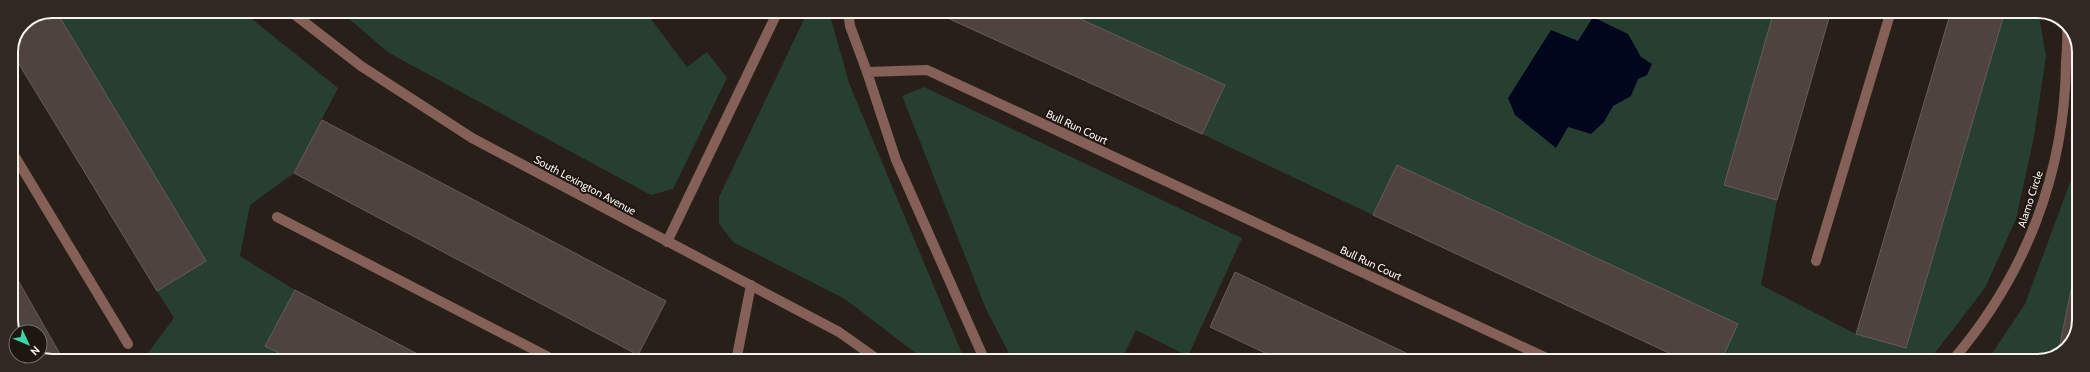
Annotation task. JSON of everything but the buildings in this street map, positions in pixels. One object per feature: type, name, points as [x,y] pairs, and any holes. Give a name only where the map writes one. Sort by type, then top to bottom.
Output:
[{"type":"street","name":"South Lexington Avenue","points":[[299,18],[361,66],[472,138],[839,332],[870,354]]},
{"type":"street","points":[[667,242],[775,18]]},
{"type":"street","points":[[849,18],[850,26],[868,72],[896,160],[982,354]]},
{"type":"street","points":[[1816,261],[1889,18]]},
{"type":"street","name":"Alamo Circle","points":[[1957,354],[1995,305],[2022,257],[2041,208],[2058,152],[2066,94],[2067,35]]},
{"type":"street","name":"Bull Run Court","points":[[868,72],[927,70],[1538,354]]},
{"type":"street","points":[[18,162],[128,344]]},
{"type":"street","points":[[278,217],[542,354]]},
{"type":"street","points":[[737,354],[751,285]]},
{"type":"green space","points":[[60,18],[251,18],[338,88],[294,173],[250,205],[240,256],[295,290],[265,345],[281,354],[147,354],[174,318],[157,291],[206,261]]},
{"type":"green space","points":[[348,18],[650,18],[687,67],[707,52],[727,78],[673,189],[651,195],[389,53]]},
{"type":"green space","points":[[805,18],[831,19],[849,83],[962,354],[917,354],[845,299],[733,242],[719,224],[719,197]]},
{"type":"green space","points":[[1078,18],[1772,18],[1724,185],[1777,200],[1761,285],[1856,334],[1906,348],[2003,18],[2039,18],[2046,56],[2034,137],[2016,219],[1985,288],[1934,354],[1724,354],[1738,324],[1397,165],[1373,215],[1202,134],[1225,85]]},
{"type":"green space","points":[[924,87],[1242,238],[1189,354],[1184,354],[1136,330],[1124,354],[1009,354],[986,309],[902,96]]},
{"type":"green space","points":[[2072,177],[2072,285],[2059,347],[2051,351],[2038,354],[1992,354],[2025,304]]},
{"type":"water","points":[[1592,18],[1595,18],[1628,34],[1641,57],[1652,64],[1647,75],[1638,79],[1631,96],[1613,106],[1604,122],[1591,134],[1568,127],[1556,148],[1515,115],[1508,98],[1551,30],[1578,41]]}]
